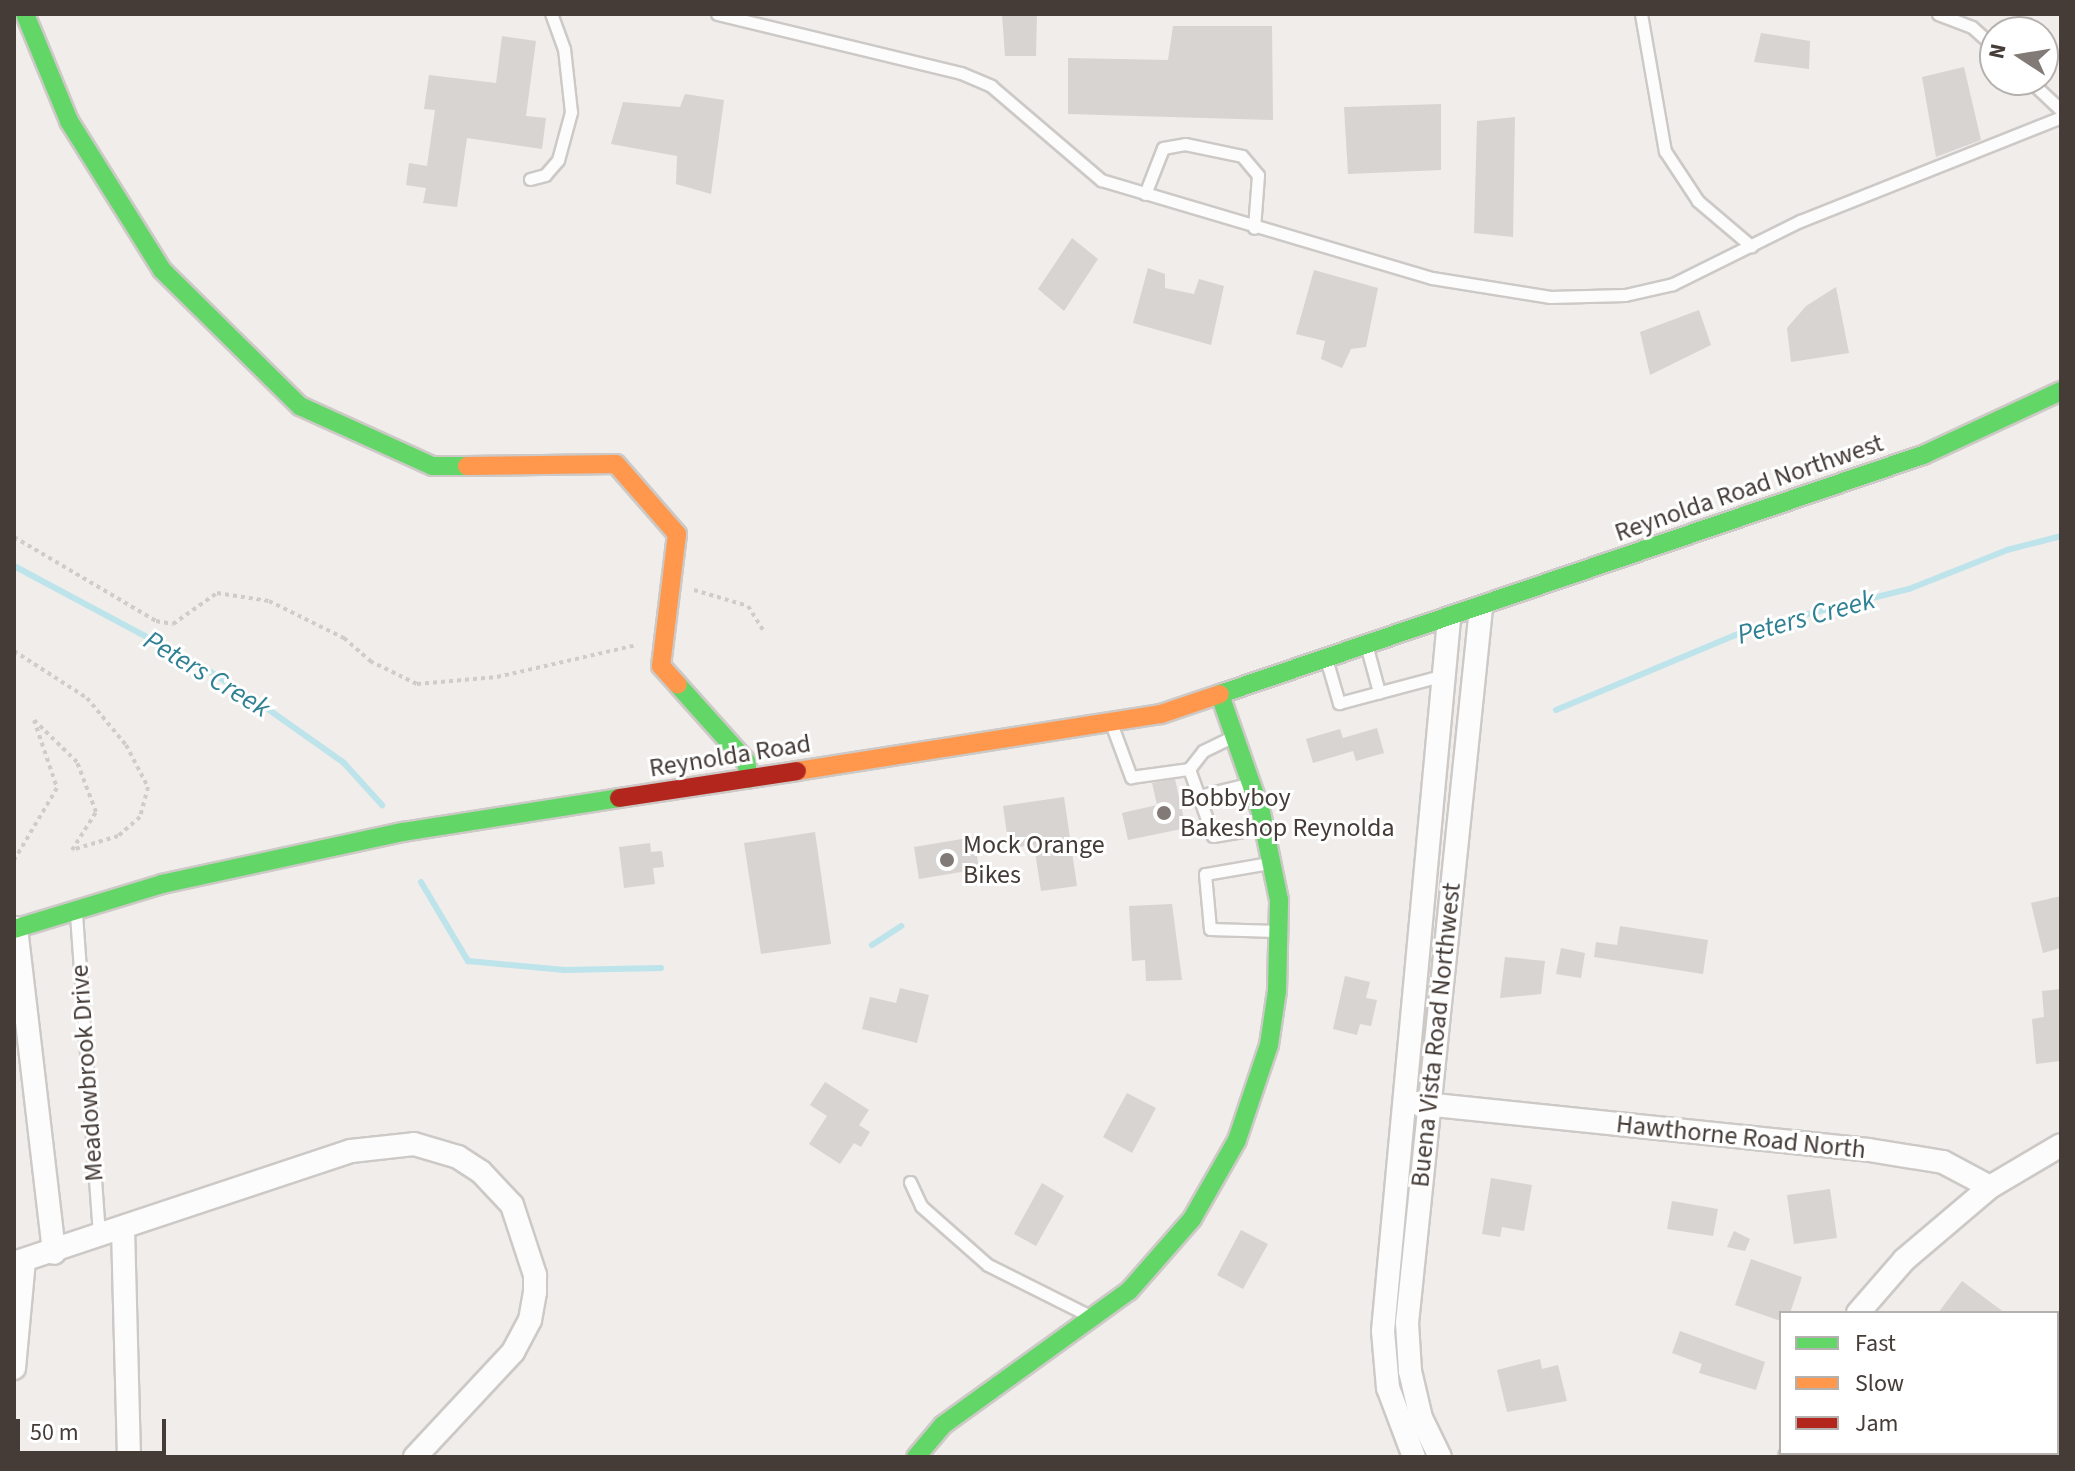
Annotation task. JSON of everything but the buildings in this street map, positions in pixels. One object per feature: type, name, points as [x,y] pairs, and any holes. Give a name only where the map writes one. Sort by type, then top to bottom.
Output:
[{"type":"main road","points":[[25,14],[69,121],[162,270],[300,406],[432,466],[616,464],[677,534],[661,666],[746,761],[749,779]]},
{"type":"main road","name":"Reynolda Road Northwest","points":[[1449,620],[1923,455],[2061,391]]},
{"type":"main road","name":"Reynolda Road","points":[[15,928],[297,852],[1111,723],[1221,698],[1449,620]]},
{"type":"main road","points":[[916,1457],[943,1425],[1129,1291],[1192,1219],[1237,1140],[1269,1045],[1279,931],[1273,862],[1265,828],[1221,698]]},
{"type":"street","name":"Buena Vista Road Northwest","points":[[1440,1457],[1421,1418],[1410,1371],[1407,1323],[1481,608]]},
{"type":"street","name":"Buena Vista Road Northwest","points":[[1414,1457],[1388,1388],[1383,1331],[1449,620]]},
{"type":"street","points":[[15,928],[54,1253]]},
{"type":"street","name":"Hawthorne Road North","points":[[1404,1102],[1869,1150],[1943,1162],[1990,1187]]},
{"type":"street","points":[[14,1368],[19,1262],[54,1253],[290,1169],[387,1145],[432,1147],[481,1172],[512,1205],[535,1275],[530,1320],[513,1352],[415,1457]]},
{"type":"street","points":[[1860,1311],[1904,1260],[1990,1187],[2061,1145]]},
{"type":"street","points":[[123,1228],[129,1457]]},
{"type":"lane","points":[[530,179],[545,175],[558,160],[571,112],[564,49],[551,14]]},
{"type":"lane","points":[[717,14],[961,73],[991,86],[1101,180],[1254,228],[1432,278],[1550,297],[1625,295],[1673,284],[1751,246],[2061,117]]},
{"type":"lane","points":[[1641,14],[1665,151],[1698,201],[1751,246]]},
{"type":"lane","points":[[1938,14],[1972,27],[1979,33]]},
{"type":"lane","points":[[1968,14],[1972,27]]},
{"type":"lane","points":[[2046,96],[2061,110]]},
{"type":"lane","points":[[1145,194],[1163,148],[1185,144],[1242,156],[1258,175],[1254,228]]},
{"type":"lane","points":[[1367,647],[1379,692]]},
{"type":"lane","points":[[1327,661],[1339,703],[1444,675]]},
{"type":"lane","points":[[1111,723],[1131,777],[1189,769],[1203,751],[1234,736]]},
{"type":"lane","points":[[1189,769],[1213,836],[1265,828]]},
{"type":"lane","points":[[1198,796],[1251,784]]},
{"type":"lane","points":[[1273,862],[1205,874],[1210,929],[1279,931]]},
{"type":"lane","name":"Meadowbrook Drive","points":[[76,910],[99,1237]]},
{"type":"lane","points":[[910,1182],[921,1206],[988,1265],[1094,1318]]},
{"type":"path","points":[[14,537],[156,621],[173,624],[217,593],[269,601],[344,638],[370,661],[417,684],[497,677],[556,660],[571,663],[636,647],[642,641]]},
{"type":"path","points":[[667,599],[695,590],[716,593],[748,606],[763,630]]},
{"type":"path","points":[[14,651],[87,698],[126,745],[148,787],[140,817],[118,836],[72,850],[96,812],[77,762],[34,720],[57,788],[14,860]]},
{"type":"waterway","name":"Peters Creek","points":[[1556,710],[1752,628],[1909,589],[2007,550],[2061,536]]},
{"type":"waterway","name":"Peters Creek","points":[[14,566],[203,667],[265,707],[344,763],[382,805]]},
{"type":"waterway","name":"Peters Creek","points":[[421,882],[468,961],[565,970],[661,968]]},
{"type":"waterway","name":"Peters Creek","points":[[872,945],[901,926]]},
{"type":"traffic: fast","points":[[25,14],[69,121],[162,270],[300,406],[432,466],[467,466]]},
{"type":"traffic: fast","points":[[1220,694],[1923,455],[2061,391]]},
{"type":"traffic: fast","points":[[678,685],[746,761],[749,779]]},
{"type":"traffic: fast","points":[[916,1457],[943,1425],[1129,1291],[1192,1219],[1237,1140],[1269,1045],[1277,991],[1279,900],[1261,812],[1221,698]]},
{"type":"traffic: fast","points":[[14,929],[162,884],[403,832],[619,798]]},
{"type":"traffic: slow","points":[[467,466],[616,464],[677,534],[661,666],[678,685]]},
{"type":"traffic: slow","points":[[797,771],[1161,714],[1220,694]]},
{"type":"traffic: jam","points":[[619,798],[797,771]]},
{"type":"place","name":"Bobbyboy Bakeshop Reynolda","points":[[1164,813]]},
{"type":"place","name":"Mock Orange Bikes","points":[[947,860]]}]
